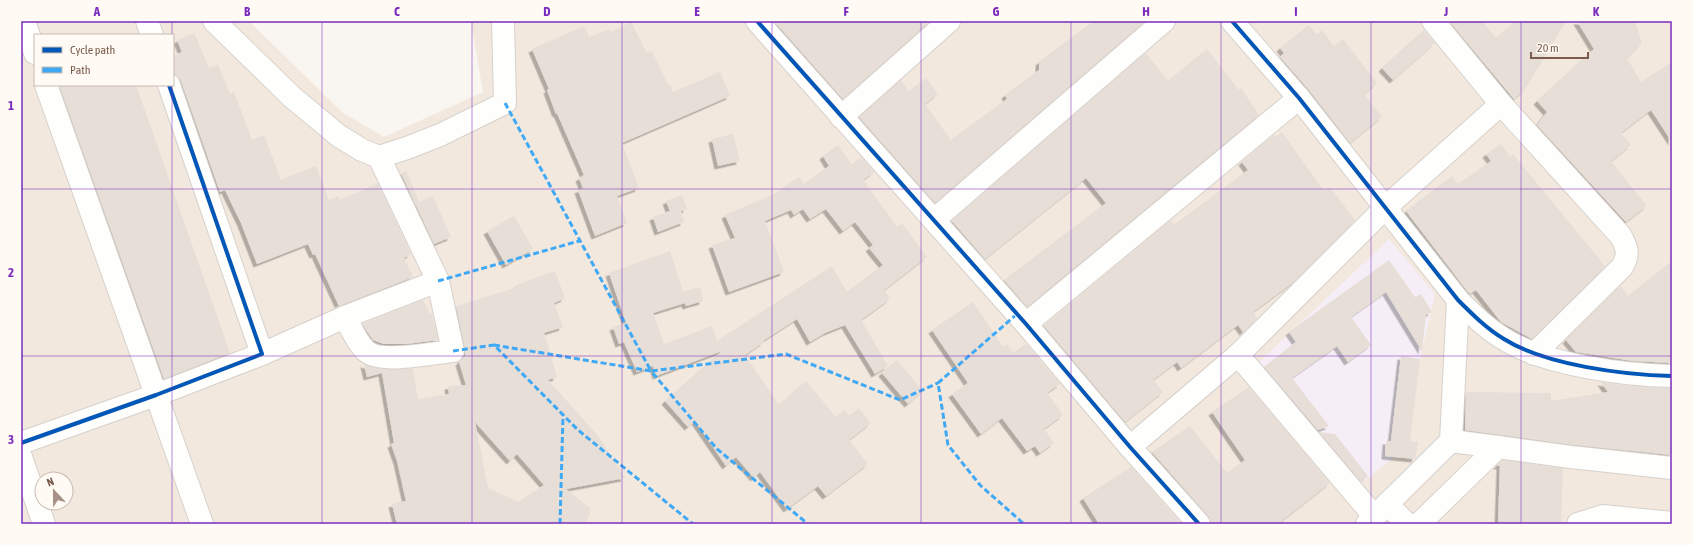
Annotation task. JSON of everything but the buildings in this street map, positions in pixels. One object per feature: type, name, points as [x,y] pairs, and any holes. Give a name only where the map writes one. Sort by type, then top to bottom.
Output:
[{"type":"street","points":[[24,21],[34,50]]},
{"type":"street","points":[[147,21],[152,34]]},
{"type":"street","points":[[214,21],[292,97],[339,136],[362,150],[379,157],[407,148],[440,134],[505,103],[503,21]]},
{"type":"street","points":[[757,21],[1026,324],[1130,447],[1199,524]]},
{"type":"street","points":[[841,117],[949,21]]},
{"type":"street","points":[[934,220],[1164,21]]},
{"type":"street","points":[[1232,21],[1299,98],[1458,300],[1477,318],[1504,339],[1534,354],[1589,367],[1651,376],[1672,376]]},
{"type":"street","points":[[1433,21],[1501,104],[1620,235],[1628,251],[1627,259],[1622,267],[1534,354]]},
{"type":"street","points":[[46,86],[202,524]]},
{"type":"street","points":[[169,86],[262,354]]},
{"type":"street","points":[[1026,324],[1299,98]]},
{"type":"street","points":[[1130,447],[1238,355],[1386,207],[1501,104]]},
{"type":"street","points":[[345,317],[365,350],[377,356],[390,358],[453,351],[438,281],[379,157]]},
{"type":"street","points":[[21,443],[156,395],[262,354],[345,317],[438,281]]},
{"type":"street","points":[[1376,515],[1451,441],[1458,300]]},
{"type":"street","points":[[1238,355],[1376,515],[1407,524]]},
{"type":"street","points":[[1451,441],[1571,457],[1672,468]]},
{"type":"street","points":[[1419,524],[1498,447]]},
{"type":"street","points":[[21,457],[44,524]]},
{"type":"street","points":[[1578,524],[1603,516],[1672,523]]},
{"type":"shaded area","points":[[21,21],[249,21],[342,112],[384,137],[483,92],[471,21],[1672,21],[1672,524],[21,524]]},
{"type":"shaded area","points":[[1389,239],[1435,294],[1398,454],[1358,486],[1256,365]]},
{"type":"marked path","points":[[505,103],[651,371],[786,354],[900,400],[938,383]]},
{"type":"marked path","points":[[438,281],[579,241]]},
{"type":"marked path","points":[[1017,314],[938,383],[948,445],[980,485],[1024,524]]},
{"type":"marked path","points":[[494,345],[651,371],[717,449],[808,524]]},
{"type":"marked path","points":[[453,351],[494,345],[578,430],[693,524]]},
{"type":"marked path","points":[[560,524],[563,415]]},
{"type":"cycle path","points":[[757,21],[1026,324],[1130,447],[1199,524]]},
{"type":"cycle path","points":[[1232,21],[1299,98],[1458,300],[1486,326],[1504,339],[1521,348],[1541,356],[1563,362],[1609,371],[1672,376]]},
{"type":"cycle path","points":[[21,443],[156,395],[262,354],[169,86]]}]
